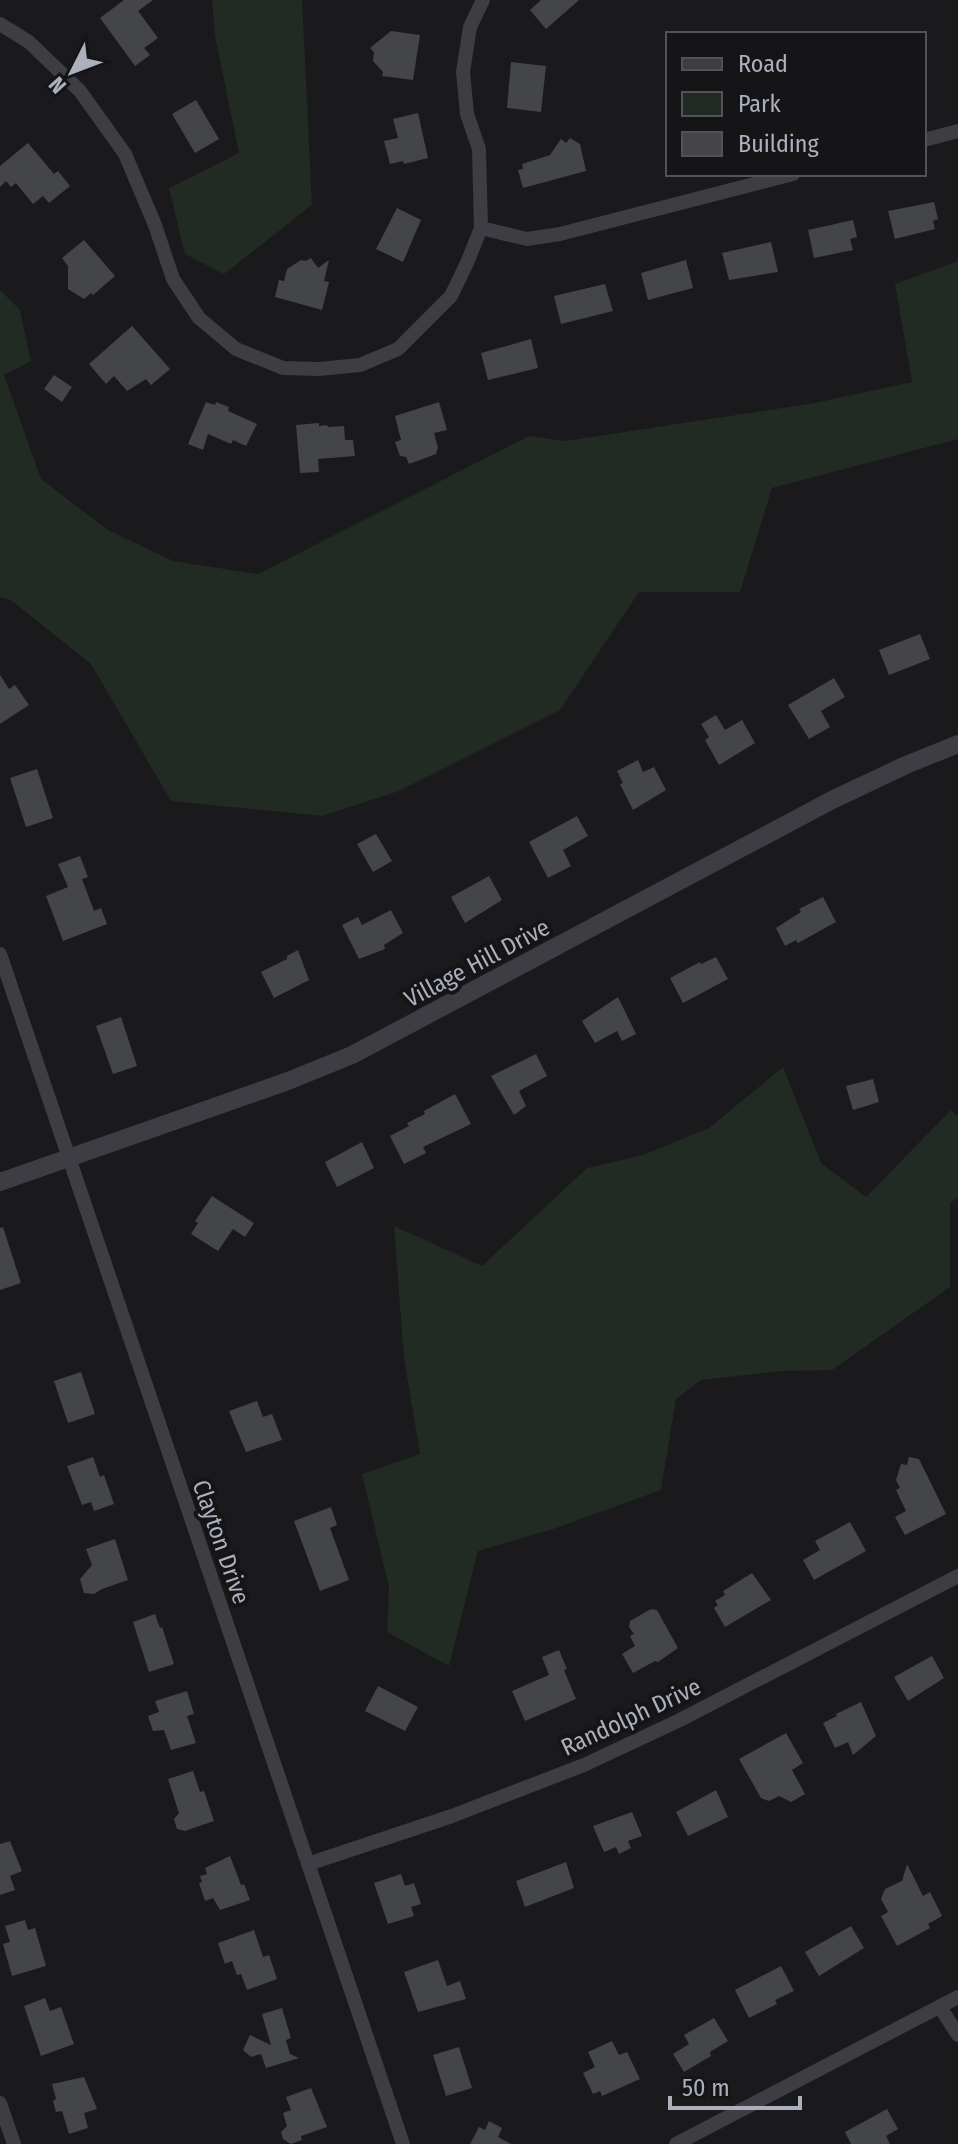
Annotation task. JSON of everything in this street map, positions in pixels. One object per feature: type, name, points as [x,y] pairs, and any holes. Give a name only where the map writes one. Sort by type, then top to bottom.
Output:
[{"type":"street","points":[[0,24],[29,42],[80,91],[125,154],[155,225],[173,279],[199,318],[236,349],[283,368],[319,369],[360,365],[398,349],[451,296],[481,228],[479,149],[467,114],[463,72],[470,27],[483,0]]},
{"type":"street","points":[[926,139],[958,131]]},
{"type":"street","points":[[481,228],[527,239],[560,234],[785,176]]},
{"type":"street","name":"Village Hill Drive","points":[[0,1182],[288,1081],[352,1055],[832,800],[958,744]]},
{"type":"street","name":"Clayton Drive","points":[[0,954],[403,2144]]},
{"type":"street","name":"Randolph Drive","points":[[308,1864],[452,1816],[584,1765],[680,1720],[958,1576]]},
{"type":"street","points":[[676,2144],[958,1997]]},
{"type":"street","points":[[940,2007],[958,2035]]},
{"type":"street","points":[[0,2103],[14,2144]]},
{"type":"green space","points":[[212,0],[302,0],[312,205],[224,274],[185,254],[169,188],[239,153],[215,36]]},
{"type":"green space","points":[[958,261],[958,439],[772,488],[740,592],[639,592],[560,710],[399,791],[322,816],[171,801],[91,664],[12,601],[0,597],[0,290],[20,310],[31,361],[4,375],[41,479],[108,530],[173,561],[258,574],[529,436],[565,441],[815,403],[912,382],[895,284]]},
{"type":"green space","points":[[783,1067],[821,1163],[866,1197],[951,1110],[958,1117],[958,1198],[950,1203],[950,1287],[832,1370],[783,1371],[701,1380],[676,1399],[661,1490],[553,1529],[478,1551],[449,1666],[387,1632],[389,1587],[362,1474],[420,1454],[404,1359],[394,1226],[482,1266],[587,1168],[643,1155],[709,1128]]},
{"type":"building","points":[[124,0],[153,0],[138,11],[158,38],[144,48],[150,55],[135,66],[100,18]]},
{"type":"building","points":[[541,0],[579,0],[546,29],[530,10]]},
{"type":"building","points":[[391,31],[420,35],[413,80],[382,76],[383,72],[373,61],[374,52],[370,48]]},
{"type":"building","points":[[511,62],[546,66],[541,112],[507,108]]},
{"type":"building","points":[[196,100],[219,139],[195,153],[172,114]]},
{"type":"building","points":[[418,113],[428,158],[390,164],[384,141],[398,138],[393,119]]},
{"type":"building","points":[[570,138],[580,144],[586,171],[523,188],[518,170],[523,169],[522,164],[550,155],[561,139],[566,143]]},
{"type":"building","points":[[28,143],[54,174],[58,171],[70,186],[49,203],[43,196],[33,204],[16,183],[11,187],[6,181],[0,187],[0,166]]},
{"type":"building","points":[[934,202],[938,219],[933,221],[935,229],[895,239],[888,211]]},
{"type":"building","points":[[397,208],[421,220],[403,262],[376,249]]},
{"type":"building","points":[[853,220],[857,237],[850,239],[853,250],[814,258],[808,230]]},
{"type":"building","points":[[84,240],[115,276],[84,299],[68,289],[68,266],[62,258]]},
{"type":"building","points":[[771,242],[778,272],[729,280],[722,253]]},
{"type":"building","points":[[311,258],[318,268],[329,260],[324,281],[329,282],[322,310],[275,297],[279,280],[284,281],[287,269]]},
{"type":"building","points":[[686,260],[693,288],[648,300],[641,273]]},
{"type":"building","points":[[605,284],[613,311],[561,324],[554,296]]},
{"type":"building","points":[[132,326],[170,369],[151,385],[146,379],[127,391],[114,376],[106,384],[89,364]]},
{"type":"building","points":[[531,339],[538,368],[488,380],[481,353]]},
{"type":"building","points":[[54,375],[72,387],[62,402],[44,389]]},
{"type":"building","points":[[206,402],[229,407],[228,411],[257,424],[246,446],[233,440],[231,444],[208,434],[203,450],[188,444]]},
{"type":"building","points":[[439,402],[447,430],[434,433],[438,448],[436,454],[409,464],[406,457],[400,456],[395,442],[401,440],[395,416]]},
{"type":"building","points":[[319,423],[319,426],[344,426],[345,440],[353,440],[355,456],[318,459],[319,472],[300,473],[296,425]]},
{"type":"building","points":[[920,634],[930,659],[889,675],[879,650]]},
{"type":"building","points":[[0,675],[9,689],[15,685],[29,705],[0,724]]},
{"type":"building","points":[[834,678],[845,697],[821,711],[830,727],[809,739],[788,705]]},
{"type":"building","points":[[716,715],[725,730],[742,720],[755,743],[719,765],[705,740],[709,737],[701,724]]},
{"type":"building","points":[[638,760],[643,772],[654,767],[666,790],[633,810],[617,771]]},
{"type":"building","points":[[37,769],[53,818],[26,827],[10,778]]},
{"type":"building","points":[[577,816],[588,836],[563,850],[571,866],[548,878],[529,842]]},
{"type":"building","points":[[376,834],[392,861],[373,872],[357,844]]},
{"type":"building","points":[[80,856],[88,877],[82,879],[94,911],[101,908],[107,924],[63,941],[46,896],[68,887],[58,864]]},
{"type":"building","points":[[489,876],[502,900],[465,923],[451,897]]},
{"type":"building","points":[[823,897],[836,922],[798,943],[796,940],[785,946],[776,928],[801,912],[799,909]]},
{"type":"building","points":[[391,910],[403,933],[384,945],[385,949],[359,959],[342,925],[358,917],[362,925]]},
{"type":"building","points":[[298,950],[309,980],[274,998],[261,972]]},
{"type":"building","points":[[716,957],[728,979],[683,1003],[670,978]]},
{"type":"building","points":[[618,997],[636,1034],[622,1041],[617,1031],[595,1043],[582,1021]]},
{"type":"building","points":[[121,1017],[137,1066],[113,1074],[96,1026]]},
{"type":"building","points":[[536,1054],[547,1076],[519,1091],[526,1106],[514,1115],[491,1076]]},
{"type":"building","points":[[873,1079],[879,1102],[853,1110],[846,1086]]},
{"type":"building","points":[[455,1094],[471,1124],[423,1147],[426,1153],[404,1164],[390,1136],[409,1126],[407,1123],[425,1114],[424,1111]]},
{"type":"building","points":[[362,1142],[374,1168],[337,1187],[325,1162]]},
{"type":"building","points":[[212,1196],[254,1223],[245,1237],[233,1229],[218,1251],[191,1234],[198,1223],[195,1221]]},
{"type":"building","points":[[3,1227],[21,1283],[0,1290],[0,1228]]},
{"type":"building","points":[[81,1372],[95,1414],[68,1423],[54,1381]]},
{"type":"building","points":[[257,1401],[263,1417],[272,1414],[282,1440],[246,1452],[229,1411]]},
{"type":"building","points":[[93,1457],[100,1477],[104,1475],[114,1504],[94,1511],[91,1502],[82,1505],[67,1466]]},
{"type":"building","points":[[909,1457],[919,1459],[946,1514],[905,1535],[895,1517],[906,1511],[896,1490],[900,1488],[896,1480],[901,1464],[907,1465]]},
{"type":"building","points":[[331,1507],[337,1525],[330,1528],[349,1580],[320,1591],[294,1521]]},
{"type":"building","points":[[850,1522],[866,1551],[814,1580],[803,1560],[820,1550],[815,1541]]},
{"type":"building","points":[[115,1539],[128,1580],[94,1594],[84,1593],[80,1579],[92,1565],[86,1549]]},
{"type":"building","points":[[752,1573],[771,1600],[725,1627],[714,1608],[718,1605],[715,1601],[725,1595],[723,1591]]},
{"type":"building","points":[[651,1609],[657,1610],[678,1648],[658,1662],[633,1673],[622,1654],[635,1646],[630,1636],[634,1634],[629,1627],[630,1621]]},
{"type":"building","points":[[155,1614],[174,1664],[149,1672],[133,1622]]},
{"type":"building","points":[[559,1650],[576,1699],[525,1721],[512,1691],[549,1675],[542,1657]]},
{"type":"building","points":[[932,1656],[944,1678],[908,1701],[894,1677]]},
{"type":"building","points":[[378,1686],[418,1707],[405,1731],[365,1711]]},
{"type":"building","points":[[187,1691],[194,1714],[187,1716],[196,1743],[171,1750],[164,1730],[153,1731],[148,1716],[159,1712],[155,1701]]},
{"type":"building","points":[[861,1702],[876,1736],[853,1755],[848,1742],[835,1748],[823,1723]]},
{"type":"building","points":[[786,1733],[803,1763],[792,1770],[805,1794],[791,1802],[779,1796],[769,1801],[761,1798],[739,1759]]},
{"type":"building","points":[[193,1771],[214,1821],[185,1831],[177,1829],[174,1819],[179,1813],[168,1779]]},
{"type":"building","points":[[716,1790],[728,1817],[688,1836],[676,1812]]},
{"type":"building","points":[[632,1812],[642,1836],[628,1841],[631,1848],[619,1854],[616,1847],[604,1852],[593,1826]]},
{"type":"building","points":[[10,1841],[22,1871],[10,1876],[15,1890],[0,1895],[0,1844]]},
{"type":"building","points":[[230,1856],[250,1900],[220,1910],[213,1898],[205,1901],[200,1876],[207,1874],[205,1868]]},
{"type":"building","points":[[566,1862],[574,1888],[525,1907],[516,1881]]},
{"type":"building","points":[[907,1864],[923,1896],[930,1892],[942,1916],[928,1924],[930,1928],[897,1946],[881,1916],[888,1912],[881,1899],[885,1889],[902,1881]]},
{"type":"building","points":[[401,1874],[405,1886],[414,1883],[421,1904],[411,1907],[414,1916],[388,1924],[374,1883]]},
{"type":"building","points":[[25,1920],[28,1930],[35,1928],[46,1966],[12,1976],[3,1944],[10,1942],[5,1926]]},
{"type":"building","points":[[851,1926],[864,1948],[819,1976],[805,1952]]},
{"type":"building","points":[[254,1930],[263,1957],[269,1955],[277,1979],[247,1990],[232,1961],[225,1964],[218,1943]]},
{"type":"building","points":[[438,1960],[447,1986],[460,1981],[466,1999],[418,2012],[404,1972]]},
{"type":"building","points":[[781,1966],[794,1991],[775,2000],[777,2004],[749,2018],[735,1990]]},
{"type":"building","points":[[45,1998],[50,2011],[61,2007],[74,2044],[41,2056],[24,2006]]},
{"type":"building","points":[[282,2008],[291,2038],[286,2040],[290,2054],[299,2058],[266,2068],[261,2054],[251,2057],[243,2050],[250,2035],[271,2045],[262,2014]]},
{"type":"building","points":[[714,2018],[728,2041],[710,2052],[711,2056],[684,2072],[673,2054],[689,2044],[684,2035]]},
{"type":"building","points":[[612,2041],[619,2055],[627,2052],[640,2079],[602,2096],[600,2091],[593,2094],[583,2073],[595,2067],[588,2052]]},
{"type":"building","points":[[459,2047],[472,2088],[446,2096],[433,2055]]},
{"type":"building","points":[[84,2077],[97,2109],[84,2113],[88,2128],[69,2134],[62,2111],[56,2112],[52,2084]]},
{"type":"building","points":[[311,2088],[327,2127],[301,2136],[302,2140],[291,2144],[283,2139],[281,2132],[287,2126],[283,2113],[291,2110],[286,2097]]},
{"type":"building","points":[[887,2109],[898,2129],[886,2136],[890,2144],[851,2144],[845,2132]]},
{"type":"building","points":[[489,2121],[502,2128],[498,2137],[511,2144],[470,2144],[479,2127],[485,2130]]}]
